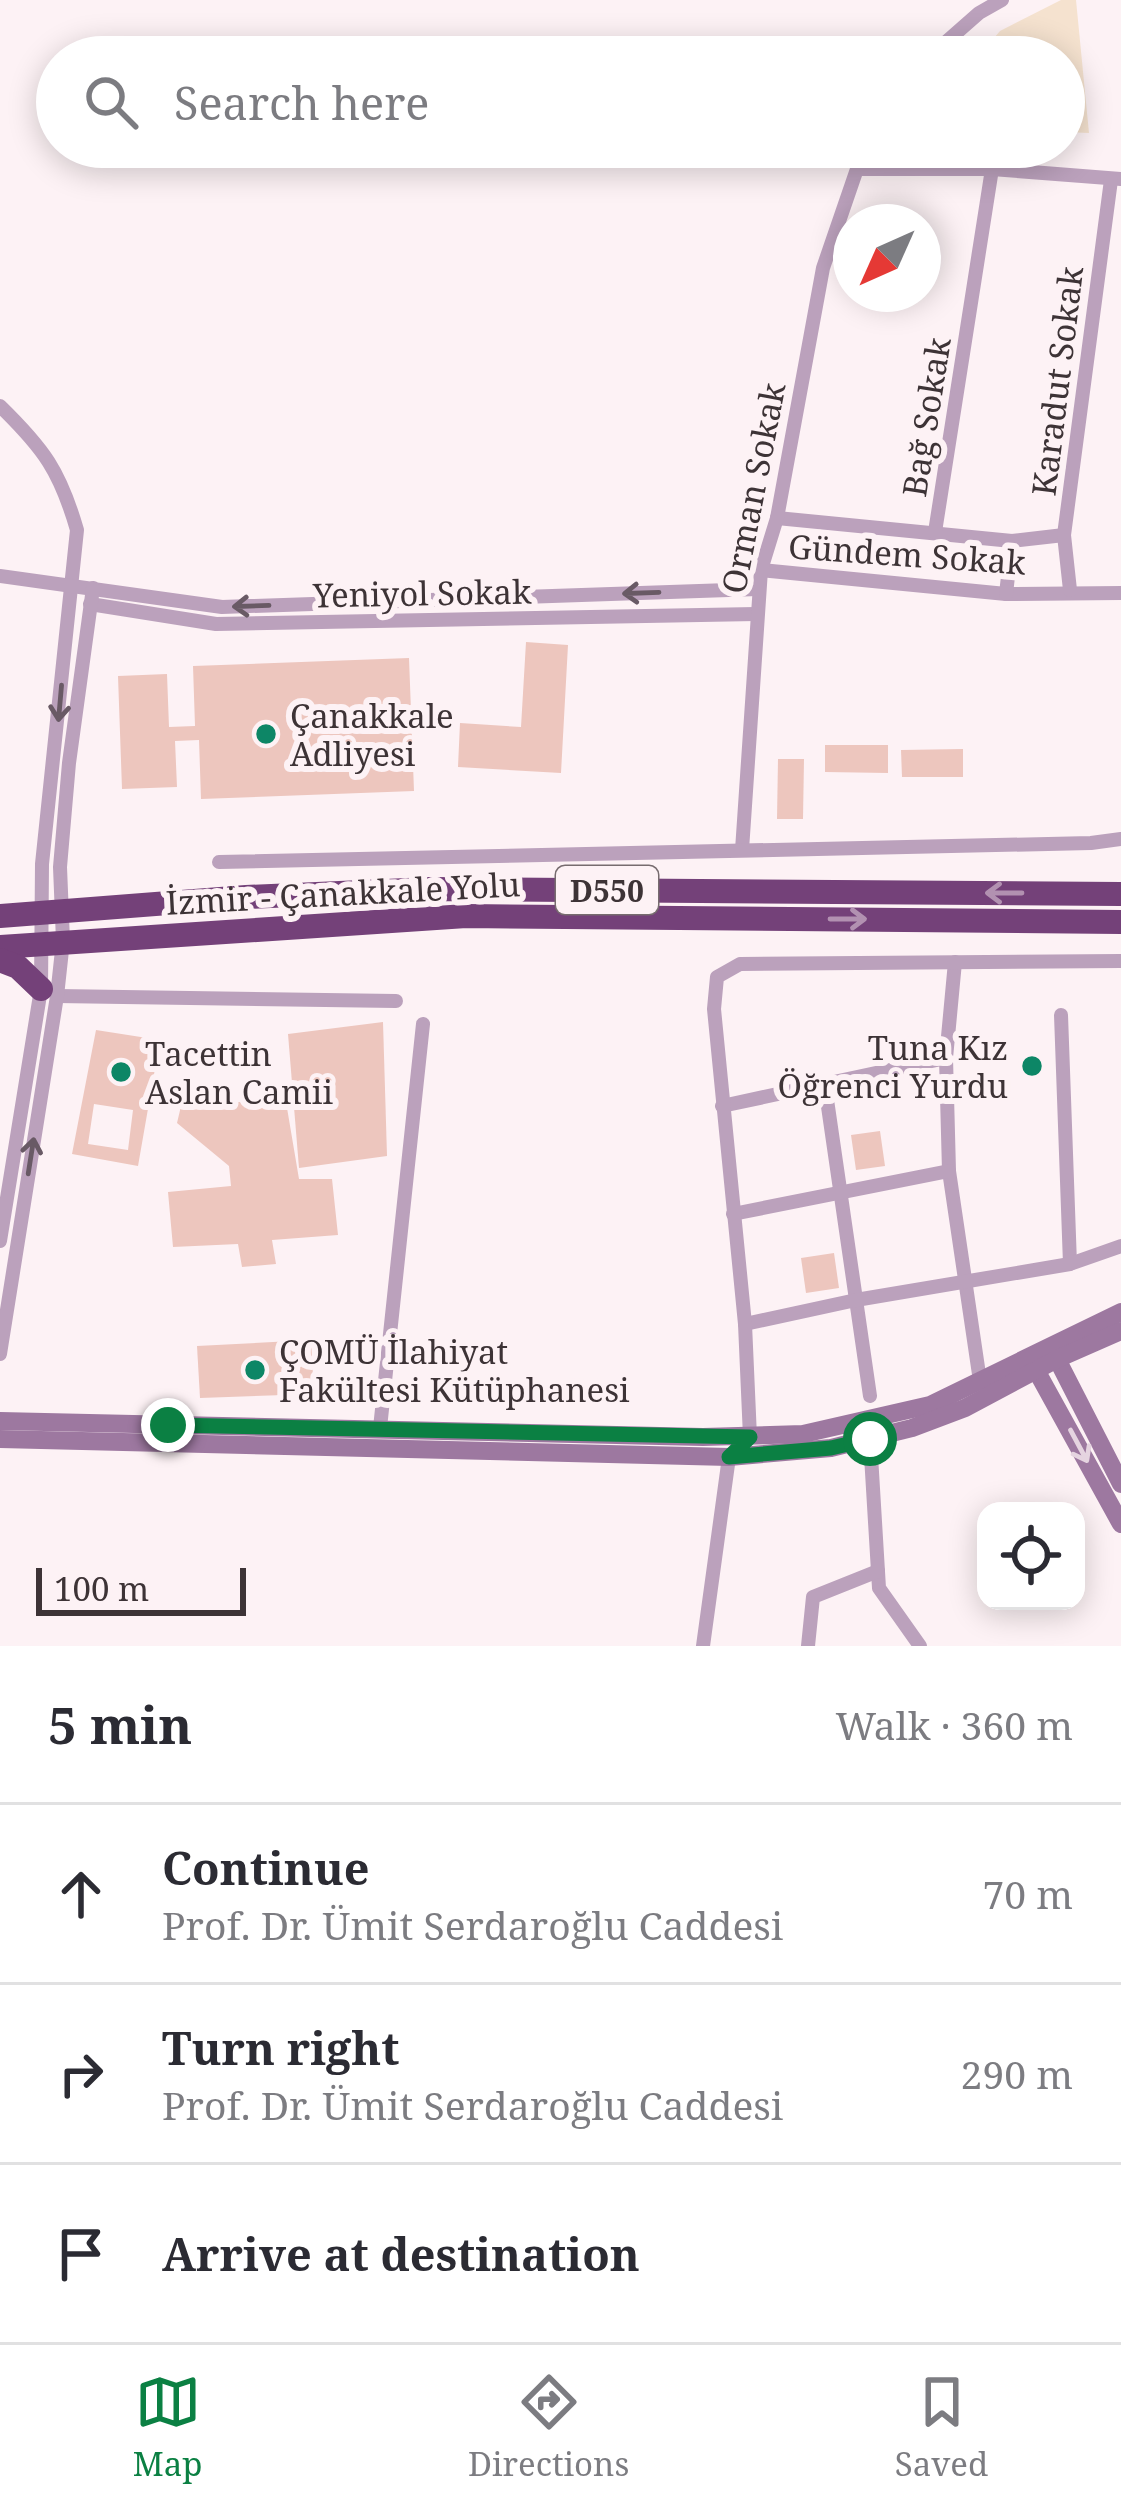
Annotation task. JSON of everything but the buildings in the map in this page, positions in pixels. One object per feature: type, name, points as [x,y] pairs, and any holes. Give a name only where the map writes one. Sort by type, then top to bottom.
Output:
[{"type":"highway","name":"İzmir - Çanakkale Yolu","points":[[0,916],[430,889],[1121,894]]},
{"type":"highway","name":"İzmir - Çanakkale Yolu","points":[[0,946],[466,916],[1121,922]]},
{"type":"highway","points":[[0,960],[18,967],[49,993]]},
{"type":"street","points":[[953,36],[1002,0]]},
{"type":"street","points":[[857,169],[992,169],[1116,180]]},
{"type":"street","name":"Orman Sokak","points":[[742,850],[760,570],[777,518],[823,268],[857,169]]},
{"type":"street","name":"Bağ Sokak","points":[[935,532],[992,169]]},
{"type":"street","name":"Karadut Sokak","points":[[1070,590],[1064,535],[1116,180]]},
{"type":"street","points":[[0,406],[31,436],[64,483],[77,530],[47,826],[49,993],[0,1241]]},
{"type":"street","points":[[777,518],[1012,541],[1064,535]]},
{"type":"street","points":[[1006,594],[1012,541]]},
{"type":"street","name":"Gündem Sokak","points":[[760,570],[1006,594],[1121,592]]},
{"type":"street","name":"Yeniyol Sokak","points":[[0,576],[71,586],[92,596],[216,624],[756,614]]},
{"type":"street","name":"Yeniyol Sokak","points":[[92,596],[222,607],[758,589]]},
{"type":"street","points":[[49,993],[51,912],[92,596]]},
{"type":"street","points":[[47,826],[64,828]]},
{"type":"street","points":[[219,862],[1121,839]]},
{"type":"street","points":[[955,962],[946,1058],[949,1171],[980,1381]]},
{"type":"street","points":[[703,1646],[729,1457],[750,1437],[745,1324],[714,1009],[717,977],[740,964],[1121,962]]},
{"type":"street","points":[[49,993],[397,1000]]},
{"type":"street","points":[[1061,1015],[1070,1264]]},
{"type":"street","points":[[380,1428],[423,1024]]},
{"type":"street","points":[[722,1106],[946,1058]]},
{"type":"street","points":[[825,1086],[870,1396]]},
{"type":"street","points":[[733,1214],[949,1171]]},
{"type":"street","points":[[0,1354],[10,1206]]},
{"type":"street","points":[[745,1324],[963,1280],[1070,1264],[1121,1246]]},
{"type":"street","points":[[0,1421],[750,1437],[803,1434],[930,1405],[1121,1312]]},
{"type":"street","points":[[0,1439],[729,1457],[831,1448],[965,1408],[1121,1331]]},
{"type":"street","points":[[1057,1359],[1121,1484]]},
{"type":"street","points":[[1036,1370],[1121,1524]]},
{"type":"street","points":[[870,1439],[879,1588],[920,1646]]},
{"type":"street","points":[[808,1646],[813,1597],[878,1571]]},
{"type":"shaded area","points":[[1061,0],[1076,0],[1080,36],[996,36]]},
{"type":"place","name":"Çanakkale Adliyesi","points":[[266,734]]},
{"type":"place","name":"Tuna Kız Öğrenci Yurdu","points":[[1032,1066]]},
{"type":"place","name":"Tacettin Aslan Camii","points":[[121,1072]]},
{"type":"place","name":"ÇOMÜ İlahiyat Fakültesi Kütüphanesi","points":[[255,1370]]},
{"type":"route","points":[[168,1425],[750,1437],[729,1457],[831,1448],[870,1439]]}]
